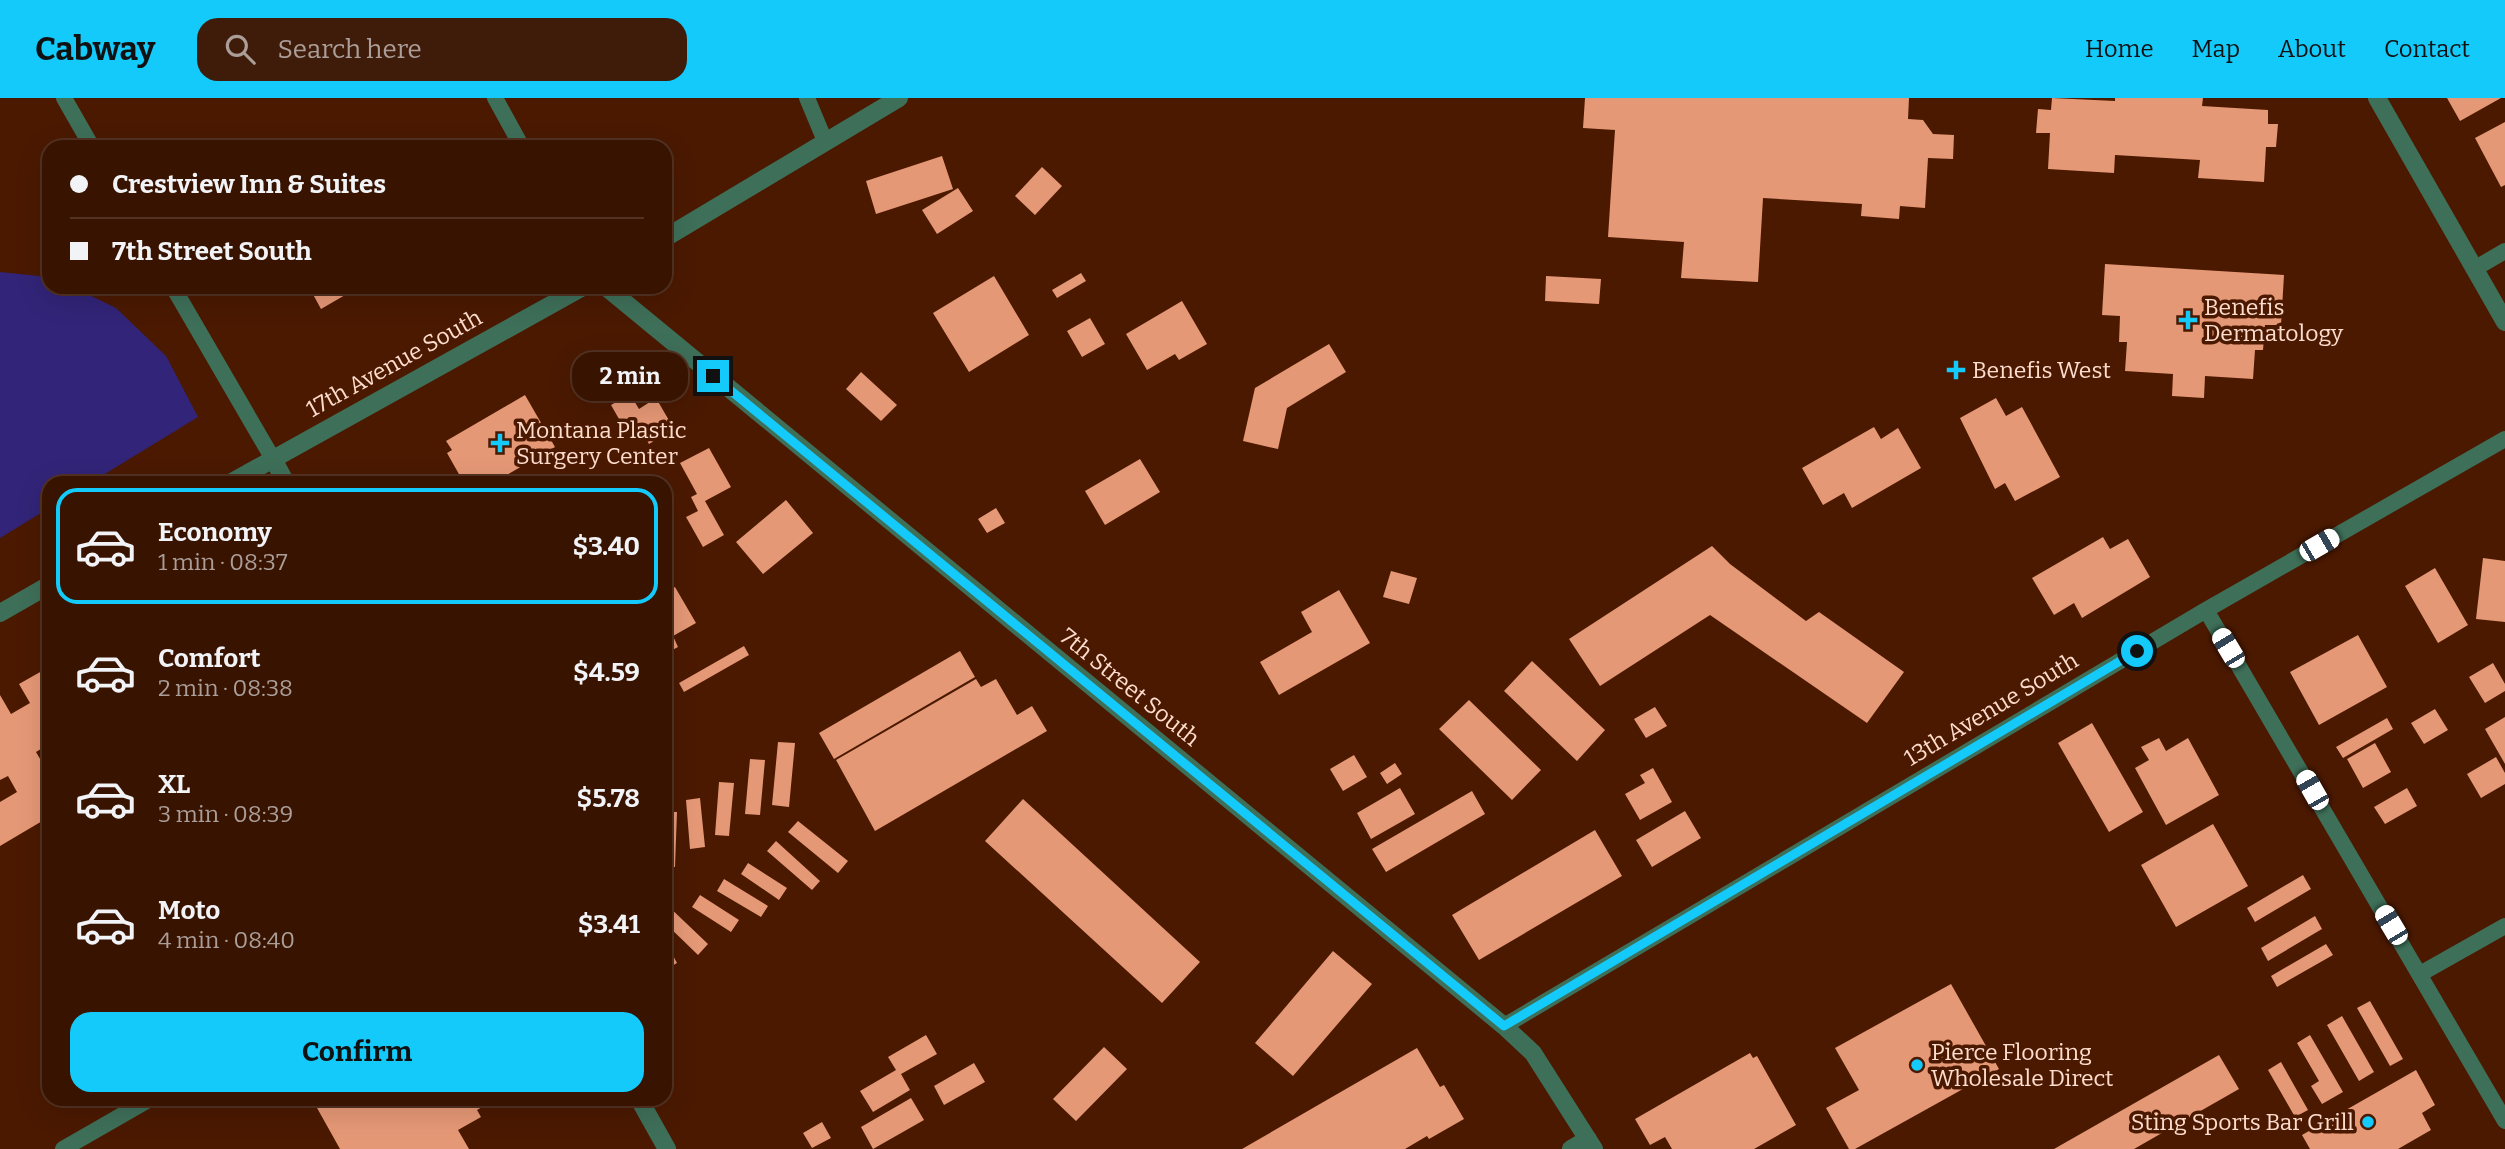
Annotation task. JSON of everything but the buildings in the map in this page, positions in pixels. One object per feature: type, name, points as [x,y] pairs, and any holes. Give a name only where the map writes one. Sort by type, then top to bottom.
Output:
[{"type":"street","points":[[64,98],[88,140]]},
{"type":"street","points":[[495,98],[518,140]]},
{"type":"street","points":[[807,98],[825,141]]},
{"type":"street","points":[[672,234],[899,98]]},
{"type":"street","points":[[2376,98],[2505,322]]},
{"type":"street","points":[[2474,269],[2505,251]]},
{"type":"street","points":[[177,294],[282,476]]},
{"type":"street","name":"17th Avenue South","points":[[243,476],[570,294]]},
{"type":"street","name":"7th Street South","points":[[615,294],[1504,1026],[1533,1053],[1591,1144]]},
{"type":"street","name":"13th Avenue South","points":[[1504,1026],[2206,610],[2505,439]]},
{"type":"street","points":[[0,613],[42,589]]},
{"type":"street","points":[[2206,610],[2505,1121]]},
{"type":"street","points":[[2420,974],[2505,926]]},
{"type":"street","points":[[63,1149],[138,1106]]},
{"type":"street","points":[[643,1106],[667,1149]]},
{"type":"street","points":[[1571,1149],[1591,1144]]},
{"type":"shaded area","points":[[0,272],[42,276],[42,294],[87,294],[116,308],[166,356],[198,417],[101,476],[42,476],[42,512],[0,538]]},
{"type":"place","name":"Benefis Dermatology","points":[[2188,320]]},
{"type":"place","name":"Benefis West","points":[[1956,370]]},
{"type":"place","name":"Montana Plastic Surgery Center","points":[[500,443]]},
{"type":"place","name":"Pierce Flooring Wholesale Direct","points":[[1917,1065]]},
{"type":"place","name":"Sting Sports Bar Grill","points":[[2368,1122]]},
{"type":"route","points":[[713,376],[1504,1026],[2137,651]]}]
